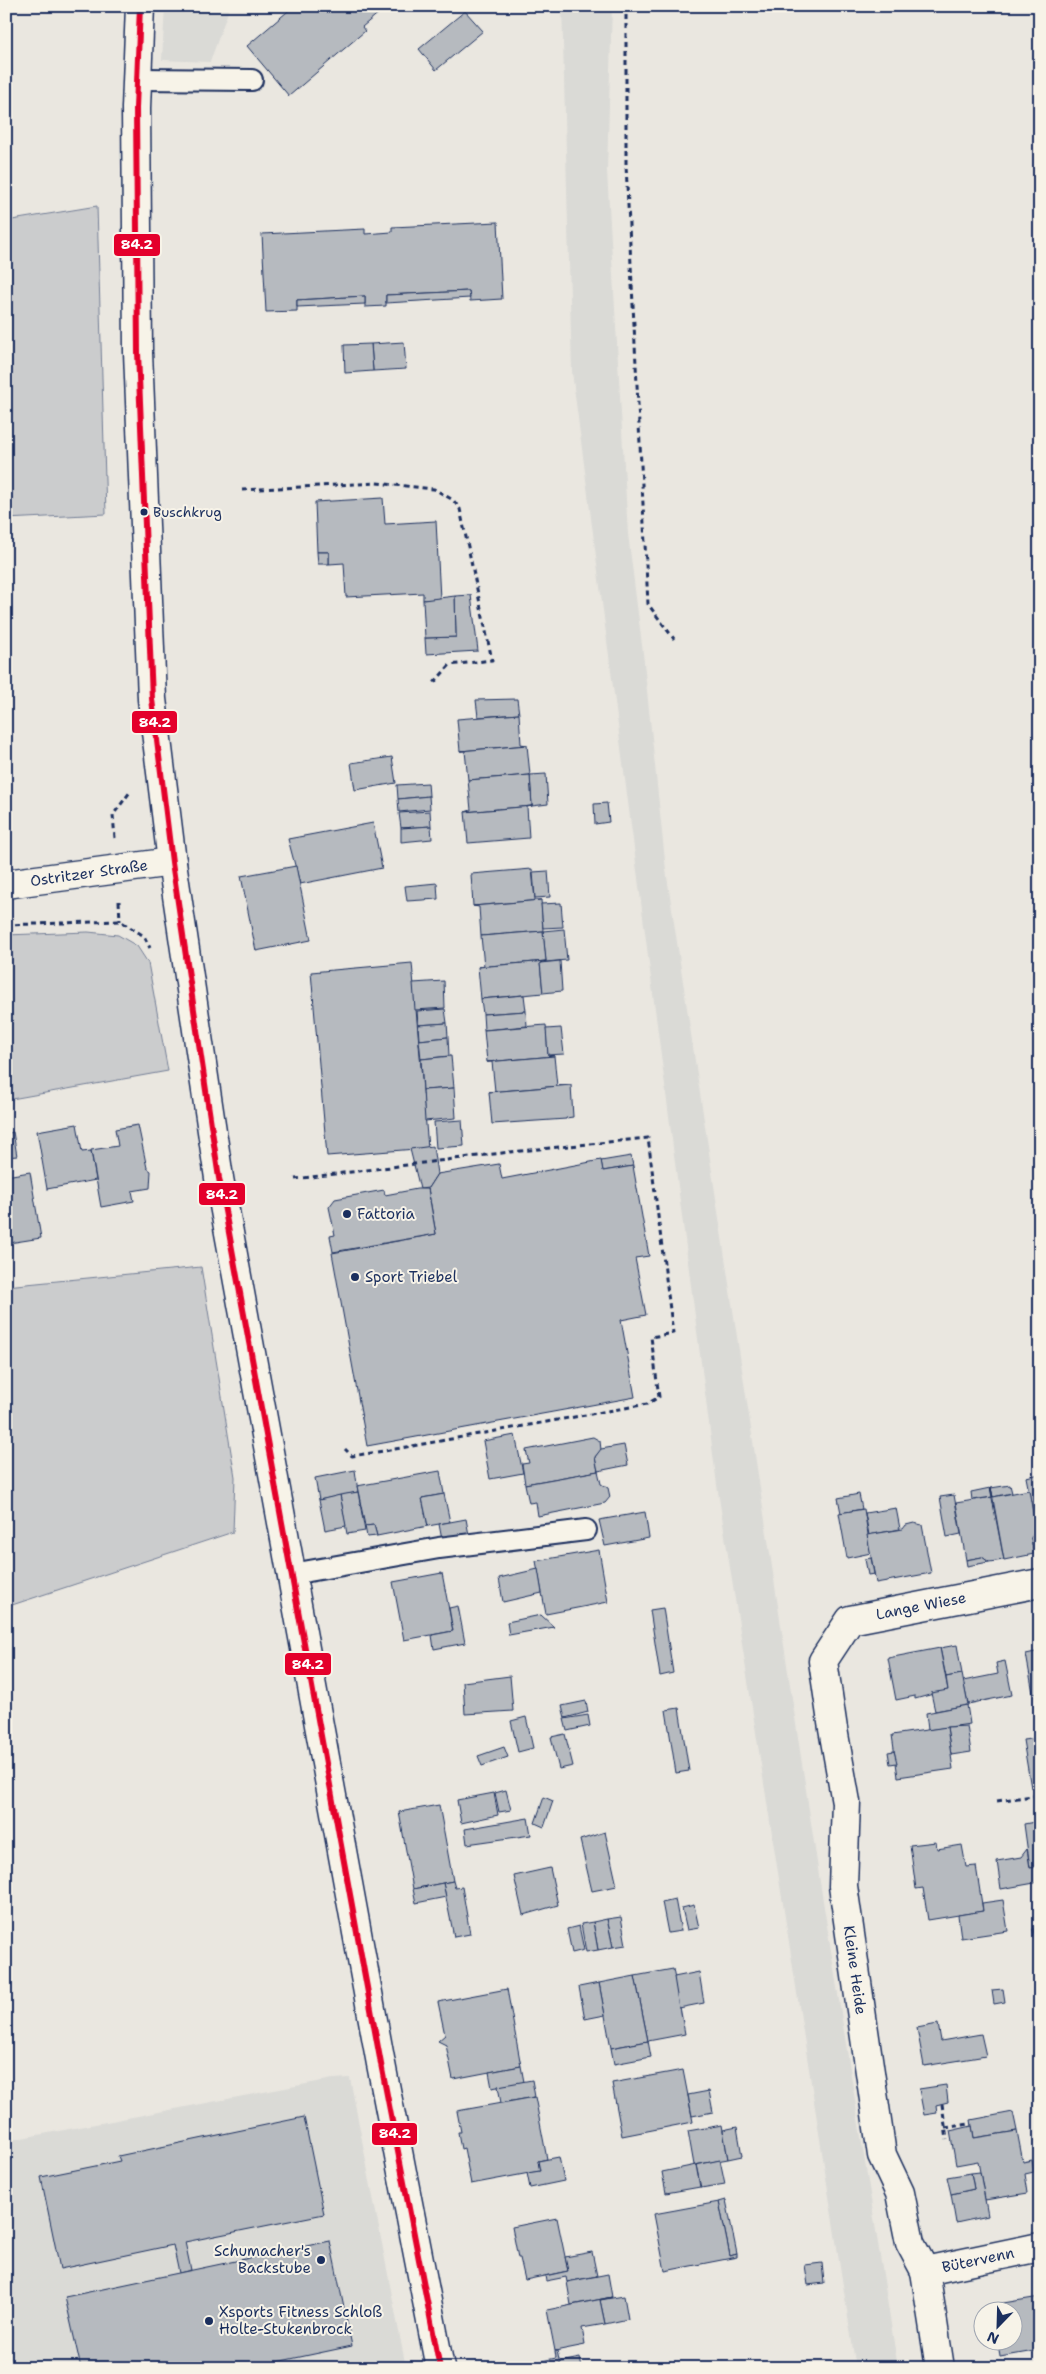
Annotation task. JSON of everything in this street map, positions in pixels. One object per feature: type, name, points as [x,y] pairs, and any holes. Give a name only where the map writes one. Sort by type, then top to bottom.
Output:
[{"type":"street","points":[[140,6],[137,79],[138,352],[152,699],[172,862],[218,1178],[381,2064],[440,2368]]},
{"type":"street","name":"Ostritzer Straße","points":[[6,884],[172,862]]},
{"type":"street","name":"Lange Wiese","points":[[824,1661],[850,1620],[1040,1583]]},
{"type":"street","name":"Kleine Heide","points":[[824,1661],[833,1730],[846,1802],[843,1886],[882,2155],[900,2193],[910,2243],[925,2271]]},
{"type":"street","name":"Bütervenn","points":[[940,2368],[925,2271],[1040,2247]]},
{"type":"lane","points":[[137,79],[252,80]]},
{"type":"lane","points":[[292,1574],[439,1548],[586,1530]]},
{"type":"path","points":[[626,6],[626,164],[648,604],[674,639]]},
{"type":"path","points":[[242,490],[376,483],[434,489],[453,500],[460,510],[492,660],[450,665],[433,684]]},
{"type":"path","points":[[6,925],[120,921]]},
{"type":"path","points":[[295,1179],[510,1152],[648,1138],[673,1333],[651,1337],[659,1397],[647,1404],[384,1451],[352,1456],[345,1449]]},
{"type":"path","points":[[997,1801],[1040,1795]]},
{"type":"path","points":[[942,2104],[947,2140]]},
{"type":"path","points":[[945,2128],[969,2124]]},
{"type":"shaded area","points":[[165,6],[230,6],[210,62],[162,60]]},
{"type":"shaded area","points":[[562,6],[612,6],[607,171],[628,534],[643,653],[666,870],[820,1882],[898,2368],[856,2368],[717,1485],[572,372]]},
{"type":"shaded area","points":[[97,206],[106,514],[6,519],[6,221]]},
{"type":"shaded area","points":[[88,932],[118,935],[137,946],[148,963],[168,1071],[6,1100],[6,935]]},
{"type":"shaded area","points":[[201,1267],[235,1477],[233,1532],[6,1607],[6,1286]]},
{"type":"shaded area","points":[[350,2078],[406,2368],[6,2368],[6,2141],[333,2079]]},
{"type":"building","points":[[294,6],[387,6],[362,27],[365,31],[289,96],[247,46]]},
{"type":"building","points":[[465,11],[483,31],[436,70],[419,49]]},
{"type":"building","points":[[498,222],[502,299],[470,301],[469,291],[386,295],[386,306],[365,307],[365,296],[297,300],[297,311],[266,312],[262,234],[365,229],[365,234],[392,232],[392,227]]},
{"type":"building","points":[[469,291],[470,298],[386,303],[386,295]]},
{"type":"building","points":[[365,296],[365,304],[297,307],[297,300]]},
{"type":"building","points":[[404,342],[406,369],[373,371],[371,344]]},
{"type":"building","points":[[371,344],[373,371],[345,373],[344,345]]},
{"type":"building","points":[[383,498],[385,524],[436,521],[440,599],[423,600],[423,593],[346,597],[344,563],[329,564],[329,552],[317,552],[315,502]]},
{"type":"building","points":[[317,552],[329,552],[329,564],[318,564]]},
{"type":"building","points":[[471,595],[478,651],[426,654],[425,638],[456,637],[455,596]]},
{"type":"building","points":[[455,596],[456,637],[425,638],[423,600]]},
{"type":"building","points":[[517,699],[519,714],[478,717],[476,700]]},
{"type":"building","points":[[519,714],[521,744],[527,745],[460,751],[457,719]]},
{"type":"building","points":[[527,745],[530,775],[468,780],[465,751],[460,751]]},
{"type":"building","points":[[392,757],[396,783],[355,790],[351,763]]},
{"type":"building","points":[[546,774],[548,804],[532,806],[530,775]]},
{"type":"building","points":[[530,775],[532,806],[465,812],[471,810],[468,780]]},
{"type":"building","points":[[428,783],[429,796],[398,799],[397,785]]},
{"type":"building","points":[[429,796],[430,809],[399,812],[398,799]]},
{"type":"building","points":[[607,803],[609,822],[595,824],[594,804]]},
{"type":"building","points":[[532,806],[527,807],[529,838],[468,843],[465,812]]},
{"type":"building","points":[[430,811],[431,826],[401,828],[399,813]]},
{"type":"building","points":[[373,823],[382,868],[300,884],[288,839]]},
{"type":"building","points":[[431,826],[432,839],[401,842],[401,828]]},
{"type":"building","points":[[296,866],[311,940],[256,951],[241,876]]},
{"type":"building","points":[[532,869],[535,900],[541,900],[473,906],[471,874]]},
{"type":"building","points":[[548,871],[550,897],[535,898],[533,872]]},
{"type":"building","points":[[437,883],[438,899],[407,901],[405,886]]},
{"type":"building","points":[[541,900],[543,931],[481,936],[479,907],[473,906]]},
{"type":"building","points":[[561,903],[563,927],[543,928],[541,904]]},
{"type":"building","points":[[564,929],[567,960],[546,962],[543,931]]},
{"type":"building","points":[[543,931],[546,961],[478,967],[484,966],[481,936]]},
{"type":"building","points":[[546,961],[540,963],[543,993],[481,999],[478,967]]},
{"type":"building","points":[[560,961],[562,991],[543,993],[540,963]]},
{"type":"building","points":[[412,963],[428,1148],[327,1156],[311,972]]},
{"type":"building","points":[[444,981],[445,1008],[415,1010],[413,983]]},
{"type":"building","points":[[524,995],[526,1011],[483,1014],[481,999]]},
{"type":"building","points":[[445,1009],[447,1023],[418,1025],[417,1011]]},
{"type":"building","points":[[526,1011],[527,1026],[484,1030],[483,1014]]},
{"type":"building","points":[[447,1023],[448,1037],[419,1040],[418,1025]]},
{"type":"building","points":[[546,1025],[548,1055],[554,1056],[487,1062],[484,1030]]},
{"type":"building","points":[[561,1028],[564,1054],[548,1055],[546,1029]]},
{"type":"building","points":[[448,1037],[449,1056],[421,1059],[419,1040]]},
{"type":"building","points":[[451,1056],[454,1088],[423,1090],[421,1059]]},
{"type":"building","points":[[554,1056],[557,1086],[571,1085],[489,1092],[495,1091],[492,1062],[487,1062]]},
{"type":"building","points":[[571,1085],[573,1117],[492,1124],[489,1092]]},
{"type":"building","points":[[454,1088],[456,1118],[425,1121],[423,1090]]},
{"type":"building","points":[[462,1120],[464,1146],[436,1148],[434,1122]]},
{"type":"building","points":[[77,1124],[82,1152],[91,1151],[96,1180],[47,1189],[37,1131]]},
{"type":"building","points":[[138,1125],[147,1168],[151,1171],[150,1188],[132,1191],[134,1201],[101,1207],[91,1150],[118,1146],[115,1129]]},
{"type":"building","points":[[13,1132],[17,1156],[6,1157],[6,1134]]},
{"type":"building","points":[[433,1146],[437,1174],[428,1188],[420,1189],[410,1149]]},
{"type":"building","points":[[631,1156],[633,1166],[603,1171],[601,1161]]},
{"type":"building","points":[[601,1160],[603,1171],[633,1166],[649,1256],[635,1258],[646,1315],[621,1320],[635,1397],[367,1446],[332,1253],[436,1234],[428,1188],[437,1174],[499,1164],[502,1179]]},
{"type":"building","points":[[30,1172],[41,1238],[9,1243],[6,1229],[6,1176]]},
{"type":"building","points":[[417,1189],[428,1189],[436,1234],[333,1252],[330,1236],[335,1235],[329,1207],[335,1199],[384,1190],[385,1195]]},
{"type":"building","points":[[515,1435],[523,1473],[490,1479],[483,1441]]},
{"type":"building","points":[[593,1437],[600,1441],[601,1450],[595,1457],[598,1471],[525,1484],[522,1464],[529,1463],[526,1450]]},
{"type":"building","points":[[624,1445],[628,1465],[598,1471],[595,1457],[601,1449]]},
{"type":"building","points":[[355,1470],[358,1492],[319,1500],[315,1478]]},
{"type":"building","points":[[440,1471],[444,1494],[422,1498],[428,1526],[377,1536],[374,1525],[365,1526],[357,1486]]},
{"type":"building","points":[[598,1471],[601,1484],[608,1488],[610,1497],[605,1503],[538,1516],[536,1502],[529,1503],[525,1484]]},
{"type":"building","points":[[1040,1474],[1040,1516],[1034,1517],[1026,1477]]},
{"type":"building","points":[[1010,1485],[1012,1493],[993,1497],[991,1488]]},
{"type":"building","points":[[990,1488],[992,1497],[972,1500],[971,1492]]},
{"type":"building","points":[[991,1488],[993,1497],[1029,1490],[1036,1530],[1031,1538],[1034,1554],[1004,1560]]},
{"type":"building","points":[[358,1492],[365,1531],[347,1534],[340,1495]]},
{"type":"building","points":[[444,1494],[450,1522],[428,1526],[422,1498]]},
{"type":"building","points":[[859,1494],[862,1509],[841,1513],[838,1498]]},
{"type":"building","points":[[340,1495],[346,1526],[325,1530],[319,1500]]},
{"type":"building","points":[[954,1495],[961,1534],[947,1537],[940,1497]]},
{"type":"building","points":[[992,1497],[1004,1560],[989,1562],[982,1557],[966,1560],[956,1503]]},
{"type":"building","points":[[896,1508],[900,1529],[869,1535],[865,1513]]},
{"type":"building","points":[[864,1509],[871,1553],[847,1558],[839,1513]]},
{"type":"building","points":[[645,1512],[649,1538],[605,1546],[599,1520]]},
{"type":"building","points":[[466,1519],[469,1535],[442,1540],[439,1524]]},
{"type":"building","points":[[914,1523],[922,1525],[931,1573],[876,1583],[867,1535],[903,1529],[906,1525]]},
{"type":"building","points":[[374,1525],[377,1536],[367,1537],[365,1526]]},
{"type":"building","points":[[1036,1530],[1040,1553],[1034,1554],[1031,1538]]},
{"type":"building","points":[[599,1550],[608,1602],[546,1614],[536,1561]]},
{"type":"building","points":[[982,1557],[989,1562],[967,1566],[966,1560]]},
{"type":"building","points":[[871,1558],[874,1574],[868,1575],[865,1559]]},
{"type":"building","points":[[538,1569],[542,1593],[503,1602],[499,1578]]},
{"type":"building","points":[[442,1573],[453,1631],[404,1640],[393,1582]]},
{"type":"building","points":[[458,1606],[465,1643],[434,1649],[432,1635],[453,1631],[449,1608]]},
{"type":"building","points":[[663,1608],[673,1673],[660,1676],[650,1610]]},
{"type":"building","points":[[541,1615],[554,1627],[509,1635],[507,1622]]},
{"type":"building","points":[[957,1645],[962,1674],[946,1677],[940,1648]]},
{"type":"building","points":[[940,1648],[948,1690],[915,1699],[915,1696],[896,1700],[888,1658]]},
{"type":"building","points":[[1040,1651],[1040,1692],[1033,1693],[1026,1654]]},
{"type":"building","points":[[1005,1661],[1012,1695],[968,1704],[963,1681],[998,1674],[996,1663]]},
{"type":"building","points":[[962,1674],[968,1705],[935,1711],[931,1693],[948,1690],[946,1677]]},
{"type":"building","points":[[510,1676],[513,1711],[465,1714],[463,1682]]},
{"type":"building","points":[[586,1701],[588,1712],[565,1718],[562,1706]]},
{"type":"building","points":[[967,1705],[970,1724],[928,1730],[926,1713]]},
{"type":"building","points":[[679,1708],[689,1771],[676,1773],[666,1710]]},
{"type":"building","points":[[588,1715],[590,1726],[567,1731],[564,1719]]},
{"type":"building","points":[[526,1717],[533,1748],[518,1752],[511,1721]]},
{"type":"building","points":[[967,1726],[971,1752],[951,1755],[947,1727]]},
{"type":"building","points":[[947,1727],[953,1769],[898,1777],[892,1735]]},
{"type":"building","points":[[565,1734],[573,1766],[559,1769],[551,1737]]},
{"type":"building","points":[[1040,1738],[1040,1786],[1031,1788],[1023,1740]]},
{"type":"building","points":[[504,1747],[508,1757],[482,1766],[478,1756]]},
{"type":"building","points":[[894,1751],[897,1763],[890,1764],[888,1752]]},
{"type":"building","points":[[506,1790],[511,1810],[499,1812],[495,1793]]},
{"type":"building","points":[[494,1793],[498,1815],[461,1823],[457,1800]]},
{"type":"building","points":[[544,1797],[553,1801],[544,1827],[535,1823]]},
{"type":"building","points":[[439,1805],[453,1881],[413,1889],[399,1812]]},
{"type":"building","points":[[528,1818],[531,1835],[467,1844],[465,1829]]},
{"type":"building","points":[[1040,1821],[1040,1867],[1030,1868],[1024,1824]]},
{"type":"building","points":[[605,1832],[617,1886],[592,1891],[580,1840]]},
{"type":"building","points":[[936,1842],[937,1849],[962,1845],[966,1867],[976,1866],[983,1911],[928,1920],[923,1888],[916,1889],[910,1845]]},
{"type":"building","points":[[1027,1849],[1030,1868],[1040,1867],[1040,1882],[1001,1889],[997,1861],[1021,1857]]},
{"type":"building","points":[[550,1868],[558,1905],[523,1915],[514,1876]]},
{"type":"building","points":[[453,1881],[455,1888],[462,1887],[470,1934],[454,1937],[443,1883]]},
{"type":"building","points":[[443,1883],[446,1897],[416,1903],[413,1889]]},
{"type":"building","points":[[675,1899],[681,1931],[668,1933],[662,1902]]},
{"type":"building","points":[[1003,1900],[1008,1931],[961,1938],[958,1915],[983,1911],[982,1903]]},
{"type":"building","points":[[694,1905],[699,1928],[687,1930],[682,1908]]},
{"type":"building","points":[[621,1917],[626,1945],[613,1947],[607,1919]]},
{"type":"building","points":[[607,1919],[613,1947],[598,1950],[593,1922]]},
{"type":"building","points":[[593,1922],[598,1950],[586,1952],[581,1924]]},
{"type":"building","points":[[579,1926],[584,1950],[572,1953],[567,1929]]},
{"type":"building","points":[[1040,1928],[1040,1949],[1037,1950],[1033,1929]]},
{"type":"building","points":[[673,1969],[685,2034],[648,2041],[635,1976]]},
{"type":"building","points":[[699,1972],[704,2003],[679,2008],[674,1977]]},
{"type":"building","points":[[635,1976],[648,2041],[611,2048],[599,1983]]},
{"type":"building","points":[[599,1983],[605,2015],[585,2019],[579,1987]]},
{"type":"building","points":[[507,1989],[521,2066],[453,2079],[446,2045],[438,2041],[445,2035],[438,2002]]},
{"type":"building","points":[[1003,1989],[1005,2002],[994,2004],[992,1990]]},
{"type":"building","points":[[938,2024],[941,2041],[981,2034],[986,2056],[924,2066],[917,2028]]},
{"type":"building","points":[[648,2041],[651,2057],[614,2064],[611,2048]]},
{"type":"building","points":[[521,2066],[524,2082],[492,2088],[489,2072]]},
{"type":"building","points":[[683,2070],[693,2122],[622,2136],[612,2083]]},
{"type":"building","points":[[532,2080],[535,2097],[501,2103],[498,2086]]},
{"type":"building","points":[[946,2085],[948,2102],[936,2105],[937,2113],[924,2115],[919,2089]]},
{"type":"building","points":[[709,2091],[713,2112],[692,2116],[688,2095]]},
{"type":"building","points":[[535,2097],[547,2159],[538,2161],[540,2171],[471,2184],[464,2148],[461,2149],[458,2132],[461,2132],[457,2111]]},
{"type":"building","points":[[1013,2112],[1017,2131],[974,2138],[971,2120]]},
{"type":"building","points":[[304,2117],[324,2214],[185,2242],[191,2270],[179,2273],[173,2245],[60,2269],[41,2177],[120,2161],[118,2156]]},
{"type":"building","points":[[722,2125],[728,2159],[694,2165],[688,2131]]},
{"type":"building","points":[[972,2126],[974,2138],[1017,2131],[1023,2162],[1032,2160],[1034,2172],[1025,2174],[1028,2193],[985,2200],[978,2161],[956,2165],[950,2131]]},
{"type":"building","points":[[737,2127],[742,2156],[728,2159],[723,2130]]},
{"type":"building","points":[[559,2157],[564,2181],[530,2188],[527,2173],[540,2171],[538,2161]]},
{"type":"building","points":[[720,2160],[725,2184],[701,2188],[696,2165]]},
{"type":"building","points":[[696,2165],[700,2187],[666,2193],[662,2172]]},
{"type":"building","points":[[980,2172],[988,2216],[956,2223],[951,2194],[974,2189],[971,2173]]},
{"type":"building","points":[[971,2173],[974,2189],[951,2194],[947,2177]]},
{"type":"building","points":[[726,2200],[737,2254],[730,2256],[719,2202]]},
{"type":"building","points":[[719,2202],[730,2256],[737,2254],[737,2257],[665,2271],[654,2214]]},
{"type":"building","points":[[557,2218],[568,2271],[525,2280],[520,2258],[518,2258],[512,2227]]},
{"type":"building","name":"Xsports Fitness Schloß Holte-Stukenbrock","points":[[330,2241],[352,2346],[248,2368],[81,2368],[65,2297]]},
{"type":"building","points":[[592,2252],[597,2276],[567,2282],[566,2277],[546,2281],[545,2276],[568,2271],[565,2257]]},
{"type":"building","points":[[822,2263],[824,2283],[808,2285],[805,2265]]},
{"type":"building","points":[[608,2274],[612,2297],[571,2305],[567,2282]]},
{"type":"building","points":[[624,2296],[628,2319],[605,2324],[600,2300]]},
{"type":"building","points":[[612,2297],[600,2300],[605,2324],[582,2328],[585,2345],[555,2351],[547,2310]]},
{"type":"building","points":[[1040,2297],[1040,2350],[1000,2357],[999,2352],[1024,2352],[1024,2302],[1009,2302]]},
{"type":"building","points":[[555,2351],[557,2351],[561,2368],[508,2368],[556,2358]]},
{"type":"building","points":[[580,2358],[582,2368],[561,2368],[560,2362]]},
{"type":"transit line","name":"84.2","points":[[140,6],[136,108],[138,352],[152,699],[172,862],[219,1178],[381,2064],[440,2368]]},
{"type":"place","name":"Buschkrug","points":[[144,512]]},
{"type":"place","name":"Fattoria","points":[[347,1214]]},
{"type":"place","name":"Sport Triebel","points":[[355,1277]]},
{"type":"place","name":"Schumacher's Backstube","points":[[321,2260]]},
{"type":"place","name":"Xsports Fitness Schloß Holte-Stukenbrock","points":[[209,2321]]}]
